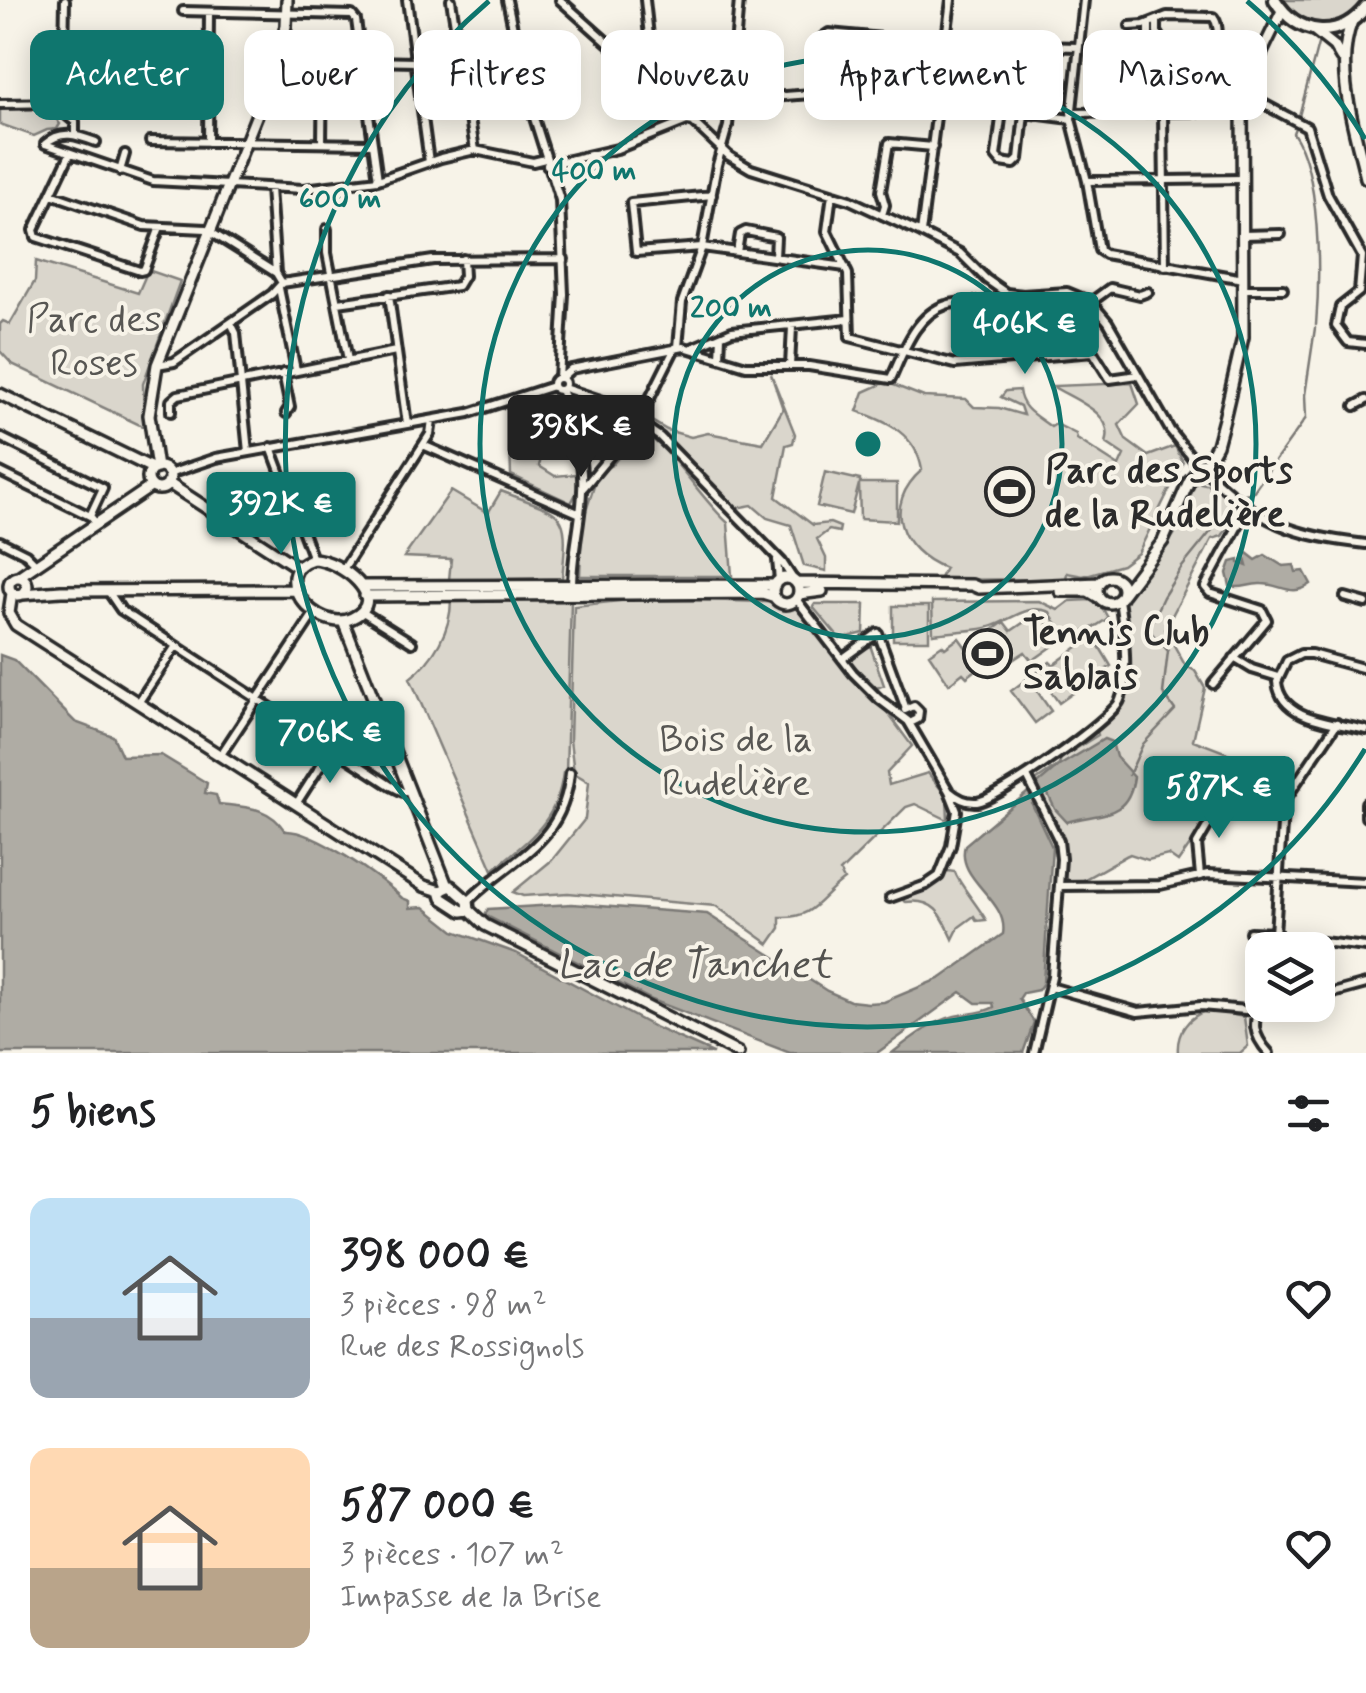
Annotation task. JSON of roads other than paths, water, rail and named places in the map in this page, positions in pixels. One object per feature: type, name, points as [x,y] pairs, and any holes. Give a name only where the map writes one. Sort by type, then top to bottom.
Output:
[{"type":"main road","points":[[1279,5],[1294,23],[1313,30],[1330,30],[1352,21],[1366,7]]},
{"type":"street","points":[[64,0],[64,30]]},
{"type":"street","points":[[283,30],[286,0]]},
{"type":"street","points":[[407,0],[414,54]]},
{"type":"street","points":[[451,0],[474,150]]},
{"type":"street","points":[[507,0],[546,162],[560,200],[564,259],[560,378]]},
{"type":"street","points":[[560,0],[601,36]]},
{"type":"street","points":[[645,0],[648,30]]},
{"type":"street","points":[[737,30],[740,0]]},
{"type":"street","points":[[948,30],[951,0]]},
{"type":"street","points":[[1084,0],[1071,116],[1099,250],[1244,284],[1282,289]]},
{"type":"street","points":[[1267,44],[1274,33],[1279,5]]},
{"type":"street","points":[[184,11],[350,14],[355,17],[357,30]]},
{"type":"street","points":[[208,142],[209,12]]},
{"type":"street","points":[[1130,26],[1168,16],[1213,17],[1218,30]]},
{"type":"street","points":[[1352,21],[1344,42],[1345,70],[1366,178]]},
{"type":"street","points":[[1274,33],[1294,23]]},
{"type":"street","points":[[1313,30],[1336,49],[1345,70]]},
{"type":"street","points":[[1063,48],[1079,48]]},
{"type":"street","points":[[0,104],[30,104]]},
{"type":"street","points":[[1267,104],[1300,121],[1309,130],[1332,204],[1359,249],[1363,262],[1359,292],[1340,308],[1336,326],[1348,342],[1366,344]]},
{"type":"street","points":[[1063,116],[1083,115]]},
{"type":"street","points":[[72,120],[75,134]]},
{"type":"street","points":[[152,486],[149,476],[156,468],[149,408],[157,365],[255,120]]},
{"type":"street","points":[[322,120],[322,143]]},
{"type":"street","points":[[370,120],[378,180]]},
{"type":"street","points":[[423,120],[429,162]]},
{"type":"street","points":[[583,488],[638,422],[677,348],[682,302],[702,247],[727,120]]},
{"type":"street","points":[[921,234],[936,120]]},
{"type":"street","points":[[1001,120],[996,156],[1001,162],[1014,164],[1019,159],[1023,120]]},
{"type":"street","points":[[1163,120],[1166,266]]},
{"type":"street","points":[[361,611],[342,621],[315,612],[295,590],[292,580],[297,567],[313,558],[344,568],[363,591],[378,593],[777,582],[814,591],[1038,588],[1088,591],[1107,603],[1121,597],[1163,540],[1189,481],[1217,445],[1240,358],[1244,284],[1240,120]]},
{"type":"street","points":[[96,142],[62,134],[45,144],[153,181],[322,188],[378,180],[474,150],[546,162],[617,149],[693,122],[722,150],[760,174],[832,194],[882,215],[960,253],[1006,293],[1024,296],[1067,292],[1091,302],[1108,322],[1170,430],[1202,468],[1268,521],[1301,535],[1366,544]]},
{"type":"street","points":[[150,140],[373,144]]},
{"type":"street","points":[[882,215],[885,205],[881,191],[889,143],[933,147]]},
{"type":"street","points":[[70,154],[34,230],[36,237],[140,271],[144,270],[160,227]]},
{"type":"street","points":[[120,170],[125,154]]},
{"type":"street","points":[[1087,181],[1242,179]]},
{"type":"street","points":[[270,188],[276,273],[296,370]]},
{"type":"street","points":[[51,194],[144,226],[210,230],[276,273]]},
{"type":"street","points":[[712,194],[634,202],[630,206],[636,252],[702,247],[846,267]]},
{"type":"street","points":[[832,194],[827,230],[846,267],[851,292],[850,336],[954,364],[1093,352],[1110,379],[1138,375]]},
{"type":"street","points":[[327,229],[348,360]]},
{"type":"street","points":[[736,252],[740,234],[746,231],[776,237],[775,257]]},
{"type":"street","points":[[1242,234],[1281,234]]},
{"type":"street","points":[[338,304],[458,286],[464,276],[463,259]]},
{"type":"street","points":[[157,365],[174,362],[281,286],[433,260],[564,259]]},
{"type":"street","points":[[1091,302],[1110,288],[1140,295],[1148,292]]},
{"type":"street","points":[[560,378],[570,368],[692,348],[746,366],[790,366],[890,378],[902,349],[940,307],[996,300],[1006,293]]},
{"type":"street","points":[[389,296],[407,424]]},
{"type":"street","points":[[692,348],[732,331],[850,319]]},
{"type":"street","points":[[231,322],[236,333],[248,452]]},
{"type":"street","points":[[790,366],[792,326]]},
{"type":"street","points":[[720,358],[721,336]]},
{"type":"street","points":[[171,412],[171,401],[178,394],[396,351]]},
{"type":"street","points":[[283,373],[290,406],[286,413]]},
{"type":"street","points":[[560,378],[565,382],[560,388]]},
{"type":"street","points":[[444,888],[424,886],[16,625],[9,614],[18,586],[35,566],[93,520],[152,486],[161,488],[169,479],[216,458],[432,420],[560,388],[642,414]]},
{"type":"street","points":[[560,388],[583,488],[572,588]]},
{"type":"street","points":[[0,394],[163,468],[169,479],[297,567]]},
{"type":"street","points":[[1355,406],[1366,400]]},
{"type":"street","points":[[344,568],[423,446],[432,420]]},
{"type":"street","points":[[638,422],[660,437],[792,574],[796,589],[842,658],[878,699],[906,716]]},
{"type":"street","points":[[0,437],[103,488],[93,520]]},
{"type":"street","points":[[423,446],[578,513]]},
{"type":"street","points":[[142,461],[153,448]]},
{"type":"street","points":[[271,448],[313,558]]},
{"type":"street","points":[[578,453],[590,464],[603,464]]},
{"type":"street","points":[[0,472],[93,520]]},
{"type":"street","points":[[1213,684],[1266,624],[1267,616],[1257,608],[1210,593],[1205,587],[1248,507]]},
{"type":"street","points":[[0,541],[26,554],[35,566]]},
{"type":"street","points":[[775,597],[777,558]]},
{"type":"street","points":[[1038,588],[1099,583],[1145,567]]},
{"type":"street","points":[[948,791],[978,802],[1028,776],[1058,751],[1104,722],[1117,708],[1124,680],[1122,584],[1116,579]]},
{"type":"street","points":[[0,583],[39,591],[295,590]]},
{"type":"street","points":[[1099,583],[1099,597]]},
{"type":"street","points":[[572,588],[762,593],[786,604],[796,589]]},
{"type":"street","points":[[108,591],[116,606],[176,646],[399,790],[410,792]]},
{"type":"street","points":[[361,611],[363,591]]},
{"type":"street","points":[[1345,597],[1366,604]]},
{"type":"street","points":[[361,611],[412,643]]},
{"type":"street","points":[[220,756],[315,612]]},
{"type":"street","points":[[342,621],[410,792],[444,888],[444,900],[462,912],[558,820],[567,800],[570,772]]},
{"type":"street","points":[[842,658],[878,633],[906,716],[957,811]]},
{"type":"street","points":[[138,703],[176,646]]},
{"type":"street","points":[[1366,669],[1306,654],[1287,662],[1278,677],[1279,694],[1286,706],[1366,730]]},
{"type":"street","points":[[1234,658],[1278,677]]},
{"type":"street","points":[[1277,932],[1286,797],[1337,723]]},
{"type":"street","points":[[296,804],[332,748]]},
{"type":"street","points":[[1028,776],[1060,841],[1060,886],[1050,988],[1034,1053]]},
{"type":"street","points":[[890,898],[939,876],[951,846],[957,811],[966,800]]},
{"type":"street","points":[[1200,876],[1197,844],[1221,803]]},
{"type":"street","points":[[1366,804],[1366,817]]},
{"type":"street","points":[[1060,886],[1160,886],[1200,876],[1366,882]]},
{"type":"street","points":[[469,906],[485,925],[738,1053]]},
{"type":"street","points":[[1335,943],[1366,947]]},
{"type":"street","points":[[1335,992],[1366,984]]},
{"type":"street","points":[[1050,988],[1138,1012],[1202,1006],[1245,1009]]},
{"type":"street","points":[[1256,1022],[1255,1034],[1269,1053]]},
{"type":"water","points":[[1247,553],[1256,560],[1265,555],[1283,566],[1294,565],[1296,572],[1304,571],[1311,584],[1298,590],[1262,584],[1230,586],[1227,573],[1231,562],[1239,560],[1247,566]]},
{"type":"water","points":[[0,655],[14,660],[75,722],[113,736],[122,756],[161,755],[207,783],[205,793],[216,795],[219,804],[264,812],[285,831],[329,846],[410,901],[410,908],[424,907],[454,931],[516,953],[654,1027],[713,1053],[0,1053]]},
{"type":"water","name":"Lac de Tanchet","points":[[1104,739],[1112,742],[1116,757],[1134,777],[1131,791],[1118,808],[1067,822],[1047,792],[1032,804],[1052,847],[1043,983],[1038,990],[1023,993],[1019,999],[1034,1022],[1023,1053],[892,1053],[938,1022],[994,1007],[993,1003],[976,1003],[961,992],[877,1053],[790,1053],[652,1000],[485,915],[488,909],[572,904],[707,914],[827,991],[850,1001],[884,1002],[941,978],[1003,934],[998,910],[968,869],[965,845],[1059,766]]},
{"type":"waterway","points":[[1299,116],[1318,44]]},
{"type":"waterway","points":[[1296,125],[1293,133],[1302,150],[1314,198],[1316,325]]},
{"type":"waterway","points":[[1241,495],[1253,492],[1306,418],[1305,395],[1315,328]]},
{"type":"waterway","points":[[1129,775],[1143,744],[1175,710],[1163,693],[1168,651],[1148,629],[1182,567],[1234,503]]},
{"type":"place","name":"Parc des Sports de la Rudelière","points":[[1010,491]]},
{"type":"place","name":"Tennis Club Sablais","points":[[988,653]]},
{"type":"park label","name":"Parc des Roses","points":[[94,340]]},
{"type":"park label","name":"Bois de la Rudelière","points":[[736,760]]}]
